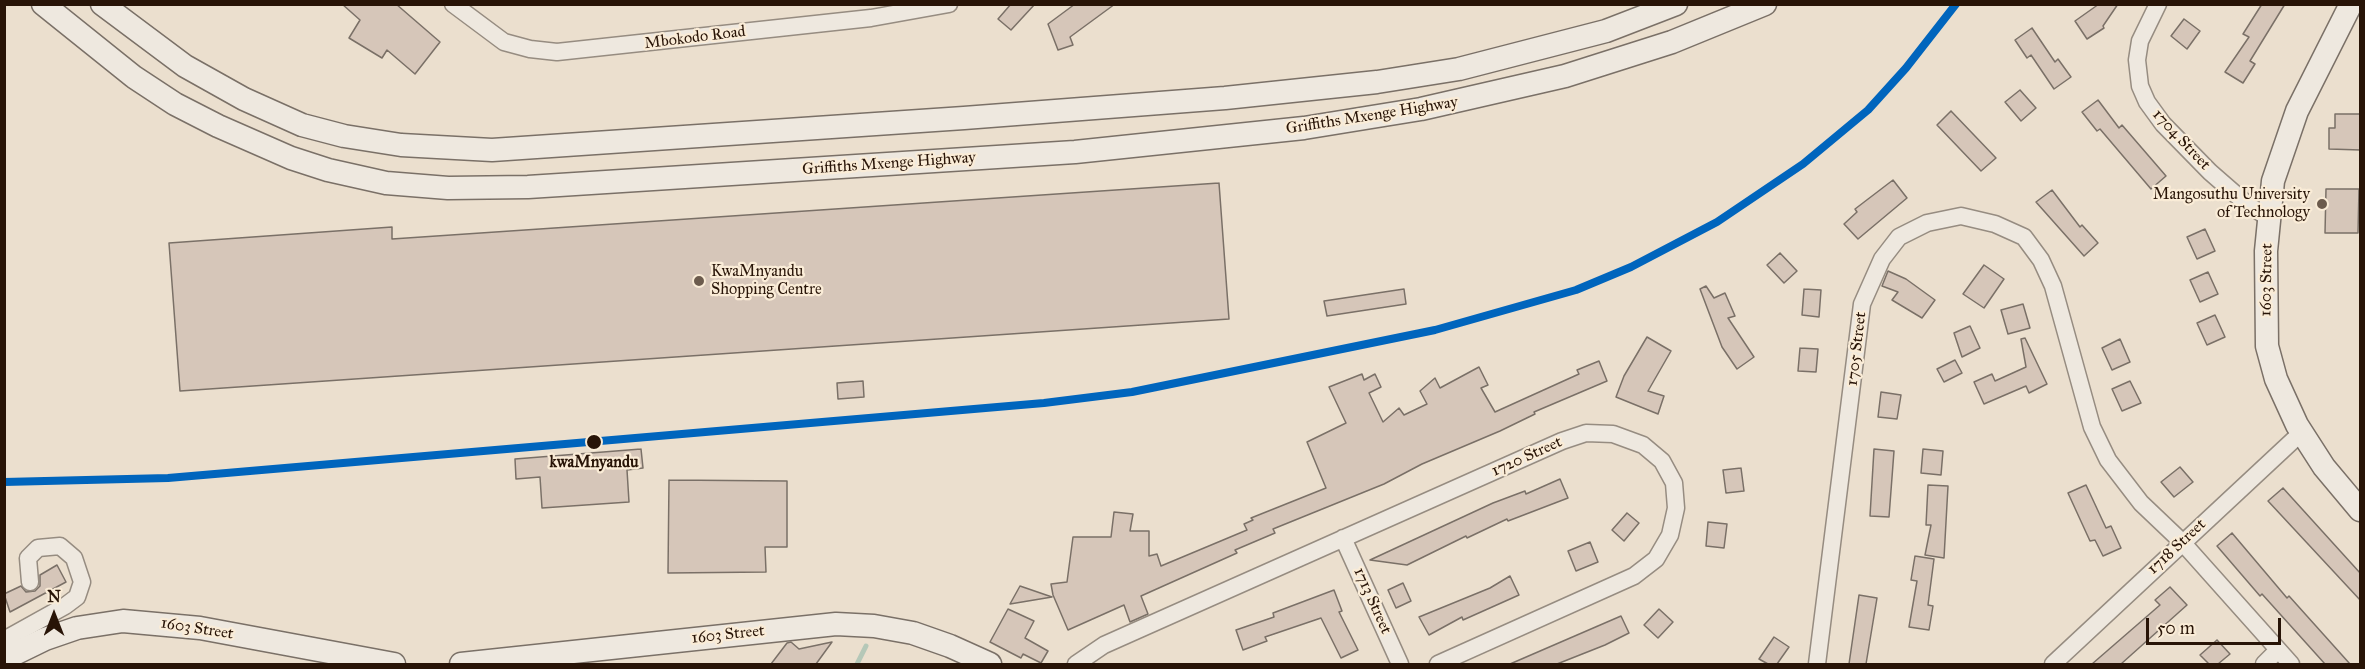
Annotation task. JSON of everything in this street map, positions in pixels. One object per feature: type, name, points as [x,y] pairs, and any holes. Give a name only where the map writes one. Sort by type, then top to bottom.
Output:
[{"type":"street","name":"Griffiths Mxenge Highway","points":[[43,4],[134,77],[175,104],[218,126],[291,158],[328,170],[386,183],[448,188],[528,187],[1063,153],[1304,129],[1421,109],[1565,76],[1672,42],[1766,4]]},
{"type":"street","name":"Griffiths Mxenge Highway","points":[[102,4],[185,66],[244,99],[302,125],[344,136],[401,145],[492,150],[1225,98],[1377,82],[1459,69],[1595,34],[1676,4]]},
{"type":"street","name":"Mbokodo Road","points":[[453,4],[504,42],[530,49],[557,52],[870,11],[950,4]]},
{"type":"street","name":"1704 Street","points":[[2158,4],[2140,41],[2137,60],[2140,86],[2147,102],[2163,124],[2210,172],[2249,206],[2270,218]]},
{"type":"street","name":"1603 Street","points":[[2351,4],[2297,111],[2282,149],[2273,181],[2266,251],[2267,346],[2276,379],[2302,432],[2324,466],[2361,510]]},
{"type":"street","name":"1705 Street","points":[[1817,664],[1862,304],[1882,259],[1899,237],[1928,224],[1960,216],[1995,224],[2024,237],[2041,260],[2053,286],[2092,427],[2108,460],[2141,503],[2182,542],[2291,664]]},
{"type":"street","name":"1718 Street","points":[[2053,664],[2302,432]]},
{"type":"street","name":"1720 Street","points":[[1077,664],[1104,645],[1562,441],[1586,433],[1613,434],[1643,445],[1662,461],[1674,483],[1676,508],[1670,536],[1656,559],[1634,576],[1438,664]]},
{"type":"street","name":"1713 Street","points":[[1343,538],[1400,664]]},
{"type":"street","points":[[4,640],[78,597],[82,582],[74,558],[60,546],[38,548],[28,558],[27,568],[30,582]]},
{"type":"street","name":"1603 Street","points":[[4,659],[45,639],[77,628],[123,621],[200,628],[394,664]]},
{"type":"street","name":"1603 Street","points":[[461,664],[533,660],[836,624],[874,626],[914,633],[990,664]]},
{"type":"street","points":[[2264,664],[2278,650]]},
{"type":"building","points":[[342,4],[396,4],[440,42],[415,74],[387,50],[382,58],[349,38],[360,20]]},
{"type":"building","points":[[1011,4],[1035,4],[1011,30],[998,19]]},
{"type":"building","points":[[1075,4],[1115,4],[1070,37],[1073,45],[1058,50],[1048,24]]},
{"type":"building","points":[[2099,4],[2118,4],[2103,26],[2104,28],[2087,39],[2075,21]]},
{"type":"building","points":[[2262,4],[2285,4],[2250,61],[2255,64],[2243,83],[2225,72],[2249,37],[2243,34]]},
{"type":"building","points":[[2184,19],[2200,31],[2187,49],[2171,36]]},
{"type":"building","points":[[2032,28],[2055,62],[2058,59],[2071,77],[2054,89],[2031,55],[2027,58],[2015,40]]},
{"type":"building","points":[[2020,90],[2036,108],[2021,121],[2005,102]]},
{"type":"building","points":[[2098,100],[2119,128],[2122,125],[2166,176],[2151,189],[2100,129],[2097,131],[2082,112]]},
{"type":"building","points":[[1951,111],[1996,158],[1981,171],[1937,125]]},
{"type":"building","points":[[2335,114],[2361,114],[2361,150],[2329,149],[2329,128],[2335,128]]},
{"type":"building","points":[[1893,180],[1907,198],[1858,239],[1844,224],[1857,212],[1855,209]]},
{"type":"building","name":"KwaMnyandu Shopping Centre","points":[[1219,183],[1229,319],[180,391],[169,243],[392,227],[392,239]]},
{"type":"building","points":[[2326,189],[2359,189],[2358,233],[2325,233]]},
{"type":"building","points":[[2052,190],[2080,227],[2082,225],[2098,243],[2084,256],[2036,202]]},
{"type":"building","points":[[2205,229],[2215,251],[2197,259],[2187,237]]},
{"type":"building","points":[[1780,253],[1797,271],[1784,283],[1767,265]]},
{"type":"building","points":[[1984,265],[2004,279],[1984,308],[1963,294]]},
{"type":"building","points":[[1888,271],[1906,279],[1935,300],[1922,318],[1892,300],[1898,292],[1882,286]]},
{"type":"building","points":[[2208,272],[2218,294],[2200,302],[2190,280]]},
{"type":"building","points":[[1706,286],[1714,298],[1725,293],[1735,316],[1728,318],[1754,357],[1737,369],[1722,347],[1700,289]]},
{"type":"building","points":[[1404,289],[1406,304],[1327,316],[1324,301]]},
{"type":"building","points":[[1804,289],[1821,290],[1819,317],[1802,315]]},
{"type":"building","points":[[2023,304],[2030,328],[2008,334],[2001,310]]},
{"type":"building","points":[[2215,315],[2225,337],[2207,345],[2197,323]]},
{"type":"building","points":[[1970,326],[1980,348],[1962,357],[1954,333]]},
{"type":"building","points":[[1647,337],[1671,351],[1648,391],[1664,396],[1658,414],[1616,397],[1624,376]]},
{"type":"building","points":[[2025,338],[2047,384],[2029,393],[2026,386],[1984,404],[1974,382],[1992,374],[1995,381],[2026,367],[2021,339]]},
{"type":"building","points":[[2120,339],[2130,362],[2112,370],[2102,348]]},
{"type":"building","points":[[1800,348],[1818,349],[1816,372],[1798,371]]},
{"type":"building","points":[[1955,360],[1962,373],[1944,382],[1937,369]]},
{"type":"building","points":[[1599,361],[1607,381],[1534,412],[1535,414],[1500,431],[1422,464],[1384,484],[1273,529],[1275,533],[1235,550],[1237,553],[1141,596],[1148,614],[1130,622],[1124,605],[1068,630],[1053,595],[1051,584],[1067,582],[1073,537],[1111,537],[1114,512],[1133,514],[1130,531],[1149,531],[1149,556],[1157,554],[1161,566],[1247,530],[1244,524],[1253,520],[1251,518],[1326,488],[1307,442],[1346,423],[1329,387],[1362,374],[1364,380],[1375,374],[1381,387],[1369,393],[1383,422],[1399,408],[1404,415],[1427,404],[1420,391],[1435,378],[1440,388],[1479,367],[1488,385],[1481,388],[1495,412],[1579,374],[1577,370]]},
{"type":"building","points":[[863,381],[864,397],[838,399],[837,383]]},
{"type":"building","points":[[2130,381],[2141,403],[2122,411],[2112,389]]},
{"type":"building","points":[[1881,392],[1901,395],[1897,419],[1878,417]]},
{"type":"building","points":[[641,449],[643,468],[627,470],[629,502],[542,508],[540,477],[516,479],[515,459]]},
{"type":"building","points":[[1874,449],[1894,451],[1889,517],[1870,516]]},
{"type":"building","points":[[1923,449],[1943,451],[1941,475],[1921,473]]},
{"type":"building","points":[[2180,467],[2193,482],[2174,497],[2161,482]]},
{"type":"building","points":[[1741,468],[1744,491],[1726,493],[1723,470]]},
{"type":"building","points":[[1560,479],[1568,498],[1508,521],[1507,519],[1467,538],[1466,536],[1407,565],[1370,560],[1493,503],[1525,491],[1526,494]]},
{"type":"building","points":[[669,480],[787,481],[787,547],[765,547],[766,572],[668,573]]},
{"type":"building","points":[[1928,485],[1948,486],[1944,558],[1925,555],[1931,525],[1926,525]]},
{"type":"building","points":[[2086,485],[2106,528],[2111,526],[2121,548],[2103,556],[2095,540],[2090,541],[2068,493]]},
{"type":"building","points":[[2283,488],[2361,574],[2361,601],[2268,501]]},
{"type":"building","points":[[1627,513],[1639,523],[1624,541],[1612,530]]},
{"type":"building","points":[[1708,522],[1727,524],[1724,548],[1706,546]]},
{"type":"building","points":[[2232,533],[2287,598],[2289,596],[2350,664],[2325,664],[2262,594],[2260,596],[2217,546]]},
{"type":"building","points":[[1590,542],[1598,562],[1576,571],[1568,551]]},
{"type":"building","points":[[1915,556],[1934,559],[1928,605],[1933,606],[1929,630],[1909,627],[1917,581],[1911,580]]},
{"type":"building","points":[[57,565],[66,582],[10,612],[4,594],[21,586],[26,592],[35,591],[40,586],[40,575]]},
{"type":"building","points":[[1510,576],[1519,595],[1463,620],[1462,617],[1429,635],[1419,617],[1490,588]]},
{"type":"building","points":[[1403,583],[1411,601],[1396,608],[1388,590]]},
{"type":"building","points":[[1020,586],[1052,597],[1010,604]]},
{"type":"building","points":[[2170,587],[2187,605],[2121,664],[2092,664],[2160,605],[2155,600]]},
{"type":"building","points":[[1334,590],[1342,611],[1339,612],[1358,650],[1341,658],[1321,618],[1265,637],[1267,641],[1243,650],[1236,630],[1274,617],[1273,613]]},
{"type":"building","points":[[1859,595],[1877,598],[1866,664],[1849,664]]},
{"type":"building","points":[[1008,609],[1034,621],[1025,638],[1048,651],[1041,663],[1023,654],[1021,658],[990,642]]},
{"type":"building","points":[[1659,609],[1673,622],[1658,638],[1644,625]]},
{"type":"building","points":[[1621,616],[1629,633],[1605,645],[1557,664],[1510,664]]},
{"type":"building","points":[[1774,637],[1789,647],[1777,664],[1768,664],[1759,659]]},
{"type":"building","points":[[2217,640],[2230,654],[2218,664],[2209,664],[2200,655]]},
{"type":"building","points":[[791,642],[799,649],[832,642],[816,664],[771,664],[787,643]]},
{"type":"waterway","points":[[857,664],[866,646]]},
{"type":"transit line","points":[[4,482],[168,478],[1044,403],[1132,392],[1435,330],[1576,290],[1631,267],[1717,222],[1803,164],[1868,110],[1906,68],[1956,4]]},
{"type":"place","name":"Mangosuthu University of Technology","points":[[2322,204]]},
{"type":"place","name":"KwaMnyandu Shopping Centre","points":[[699,281]]},
{"type":"place","name":"kwaMnyandu","points":[[594,442]]}]
